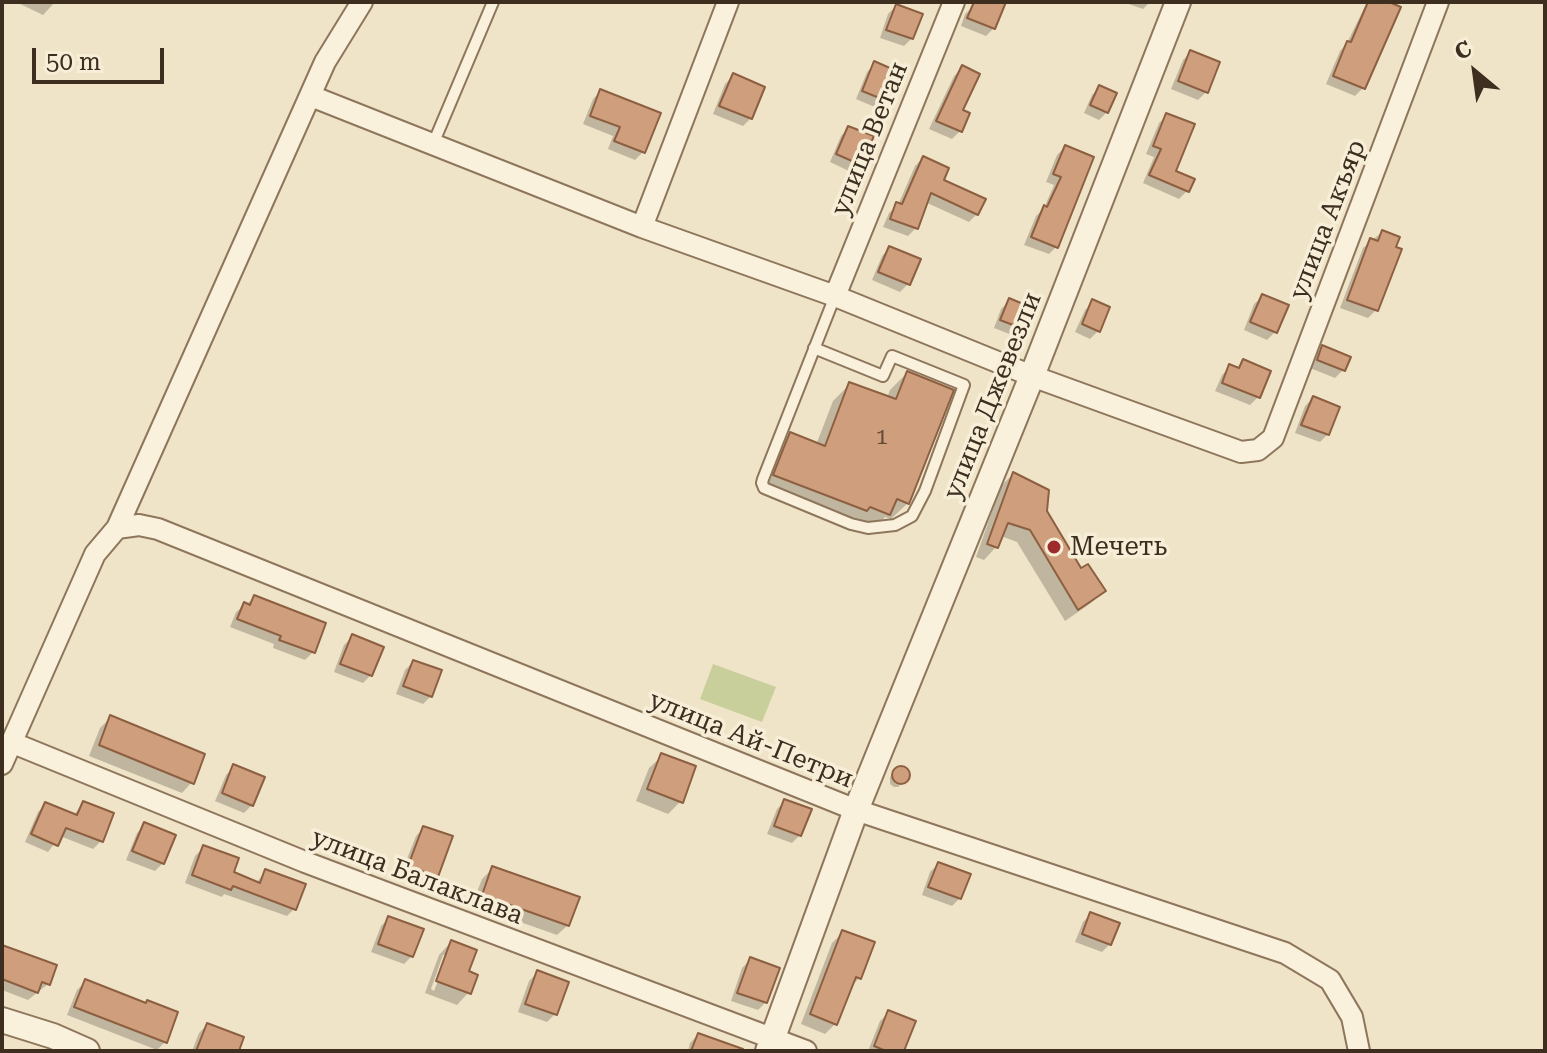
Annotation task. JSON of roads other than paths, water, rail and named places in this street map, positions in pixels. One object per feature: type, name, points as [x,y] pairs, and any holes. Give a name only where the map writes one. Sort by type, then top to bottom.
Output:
[{"type":"street","points":[[2,764],[95,554],[117,528],[325,62],[362,2]]},
{"type":"street","points":[[642,227],[728,2]]},
{"type":"street","name":"улица Ветан","points":[[835,296],[954,2]]},
{"type":"street","name":"улица Джевезли","points":[[770,1045],[856,810],[1032,376],[1178,2]]},
{"type":"street","name":"улица Акъяр","points":[[1032,376],[1241,452],[1258,450],[1273,438],[1438,2]]},
{"type":"street","points":[[311,96],[642,227],[835,296],[1032,376]]},
{"type":"street","name":"улица Ай-Петри","points":[[117,528],[139,525],[158,529],[856,810],[1285,953],[1330,980],[1352,1017],[1359,1051]]},
{"type":"street","name":"улица Балаклава","points":[[13,743],[770,1045],[806,1051]]},
{"type":"street","points":[[2,1020],[50,1044],[87,1051]]},
{"type":"lane","points":[[433,144],[493,2]]},
{"type":"lane","points":[[814,348],[883,376],[892,356],[964,385],[925,491],[912,516],[895,525],[868,528],[851,524],[764,488],[763,479],[814,348],[835,296]]},
{"type":"place","name":"Мечеть","points":[[1054,547]]}]
